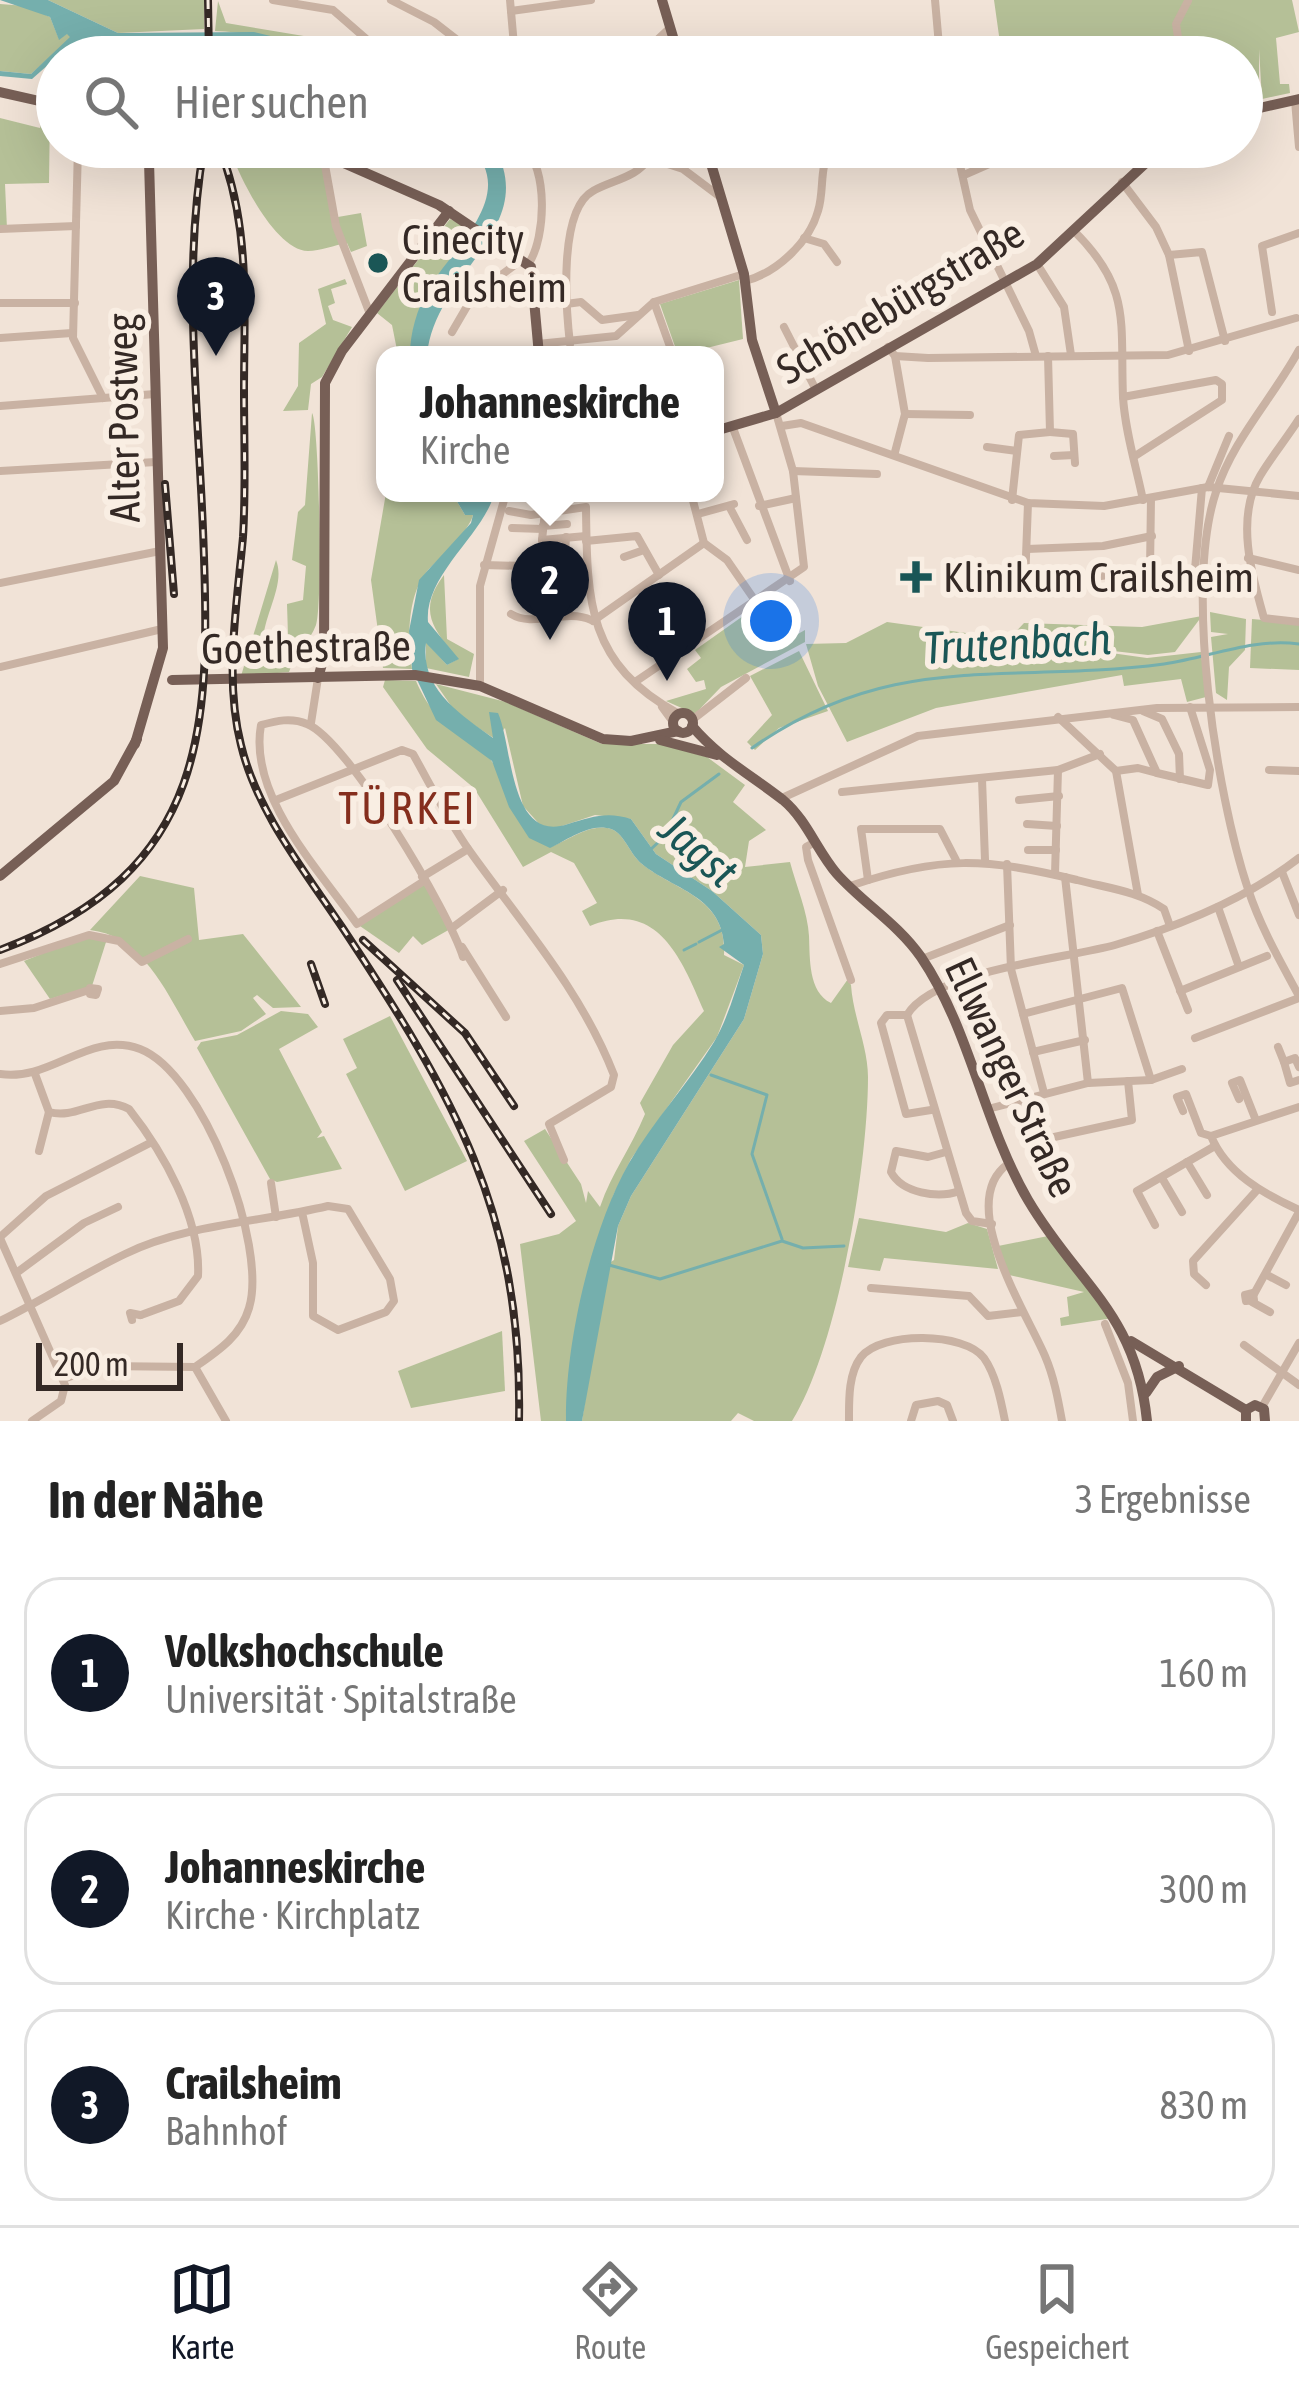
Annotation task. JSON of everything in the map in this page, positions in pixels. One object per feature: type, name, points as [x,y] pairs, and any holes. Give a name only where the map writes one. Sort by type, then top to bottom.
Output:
[{"type":"main road","points":[[662,0],[672,36]]},
{"type":"main road","points":[[0,92],[36,101]]},
{"type":"main road","points":[[1263,107],[1297,99]]},
{"type":"main road","name":"Alter Postweg","points":[[152,168],[162,654],[172,680]]},
{"type":"main road","points":[[354,168],[447,210],[522,258],[537,346]]},
{"type":"main road","points":[[712,168],[744,278],[752,340],[776,413]]},
{"type":"main road","name":"Schönebürgstraße","points":[[724,429],[776,413],[1037,264],[1138,168]]},
{"type":"main road","points":[[318,678],[323,650],[323,392],[332,365],[447,210]]},
{"type":"main road","points":[[323,650],[339,676]]},
{"type":"main road","points":[[135,744],[162,654]]},
{"type":"main road","name":"Goethestraße","points":[[172,680],[391,674],[457,682],[591,735],[680,742],[716,752]]},
{"type":"main road","points":[[151,696],[172,680]]},
{"type":"main road","points":[[0,876],[120,773],[153,701],[172,680]]},
{"type":"main road","points":[[645,740],[682,724]]},
{"type":"main road","name":"Ellwanger Straße","points":[[682,724],[782,799],[850,886],[886,915],[922,959],[940,988],[1008,1164],[1048,1230],[1109,1305],[1128,1339],[1148,1421]]},
{"type":"main road","points":[[1128,1339],[1173,1363],[1246,1416],[1262,1407],[1265,1421]]},
{"type":"main road","points":[[1137,1364],[1173,1363]]},
{"type":"main road","points":[[1145,1397],[1156,1377],[1173,1363]]},
{"type":"street","points":[[273,0],[333,10],[363,36]]},
{"type":"street","points":[[391,0],[415,5],[453,36]]},
{"type":"street","points":[[513,36],[509,4],[592,0]]},
{"type":"street","points":[[935,0],[938,36]]},
{"type":"street","points":[[1178,36],[1176,24],[1187,1]]},
{"type":"street","points":[[661,36],[670,28]]},
{"type":"street","points":[[1297,99],[1299,147]]},
{"type":"street","points":[[77,168],[72,333],[103,398]]},
{"type":"street","points":[[325,168],[335,226],[370,314]]},
{"type":"street","points":[[452,332],[488,280],[522,258],[537,238],[540,168]]},
{"type":"street","points":[[570,344],[566,304],[572,229],[584,198],[638,168]]},
{"type":"street","points":[[680,168],[719,196]]},
{"type":"street","points":[[557,346],[616,336],[654,302],[772,269],[804,238],[818,212],[823,168]]},
{"type":"street","points":[[962,168],[970,211],[1036,356]]},
{"type":"street","points":[[964,175],[978,168]]},
{"type":"street","points":[[1122,182],[1156,227],[1169,255],[1189,351]]},
{"type":"street","points":[[0,229],[76,226]]},
{"type":"street","points":[[1028,503],[1025,583],[1100,580],[1150,570],[1152,536],[1123,397],[1124,356],[1115,286],[1096,253],[1072,230]]},
{"type":"street","points":[[1272,312],[1262,246],[1299,233]]},
{"type":"street","points":[[804,238],[824,244],[837,262]]},
{"type":"street","points":[[1169,255],[1202,252],[1226,341]]},
{"type":"street","points":[[1037,264],[1064,308],[1071,355]]},
{"type":"street","points":[[566,304],[581,302],[602,320],[638,315]]},
{"type":"street","points":[[654,302],[670,346]]},
{"type":"street","points":[[0,303],[75,303]]},
{"type":"street","points":[[896,452],[905,414],[891,351],[1124,356],[1189,351],[1298,316]]},
{"type":"street","points":[[784,327],[815,388]]},
{"type":"street","points":[[0,338],[72,333]]},
{"type":"street","points":[[1193,592],[1199,581],[1209,487],[1299,350]]},
{"type":"street","points":[[1048,356],[1050,432]]},
{"type":"street","points":[[1286,370],[1299,376]]},
{"type":"street","points":[[1123,397],[1216,380],[1222,384],[1222,400],[1135,456]]},
{"type":"street","points":[[0,406],[155,394]]},
{"type":"street","points":[[634,682],[801,572],[804,559],[793,471],[776,413]]},
{"type":"street","points":[[905,414],[970,415]]},
{"type":"street","points":[[1299,419],[1255,491],[1248,558],[1264,619],[1299,622]]},
{"type":"street","points":[[782,426],[795,422],[896,452],[1028,503],[1104,506],[1209,487],[1299,496]]},
{"type":"street","points":[[733,428],[790,580]]},
{"type":"street","points":[[1012,500],[1022,433],[1073,434],[1074,459],[1054,456]]},
{"type":"street","points":[[1195,1039],[1299,997],[1250,894],[1233,840],[1212,706],[1199,581],[1209,487],[1229,436]]},
{"type":"street","points":[[987,447],[1017,451]]},
{"type":"street","points":[[0,471],[156,462]]},
{"type":"street","points":[[793,471],[877,474]]},
{"type":"street","points":[[759,506],[796,498]]},
{"type":"street","points":[[476,686],[484,565],[503,502]]},
{"type":"street","points":[[547,502],[544,569],[551,615]]},
{"type":"street","points":[[694,502],[704,543],[727,560],[756,602]]},
{"type":"street","points":[[698,514],[732,505],[747,540]]},
{"type":"street","points":[[509,511],[545,513],[586,507],[592,621],[634,682],[682,724],[746,678]]},
{"type":"street","points":[[543,531],[567,524]]},
{"type":"street","points":[[512,528],[566,537],[637,536],[659,575]]},
{"type":"street","points":[[1027,549],[1103,546],[1152,536]]},
{"type":"street","points":[[484,565],[566,566],[566,537]]},
{"type":"street","points":[[511,614],[522,620],[551,615],[592,621],[704,543]]},
{"type":"street","points":[[624,557],[644,550]]},
{"type":"street","points":[[0,583],[160,551]]},
{"type":"street","points":[[1248,558],[1299,569]]},
{"type":"street","points":[[546,581],[587,582]]},
{"type":"street","points":[[0,667],[163,629]]},
{"type":"street","points":[[311,725],[318,678]]},
{"type":"street","points":[[782,799],[918,736],[1057,716],[1212,706],[1299,707]]},
{"type":"street","points":[[1116,771],[1138,768],[1208,785],[1210,770],[1190,707]]},
{"type":"street","points":[[1142,710],[1162,719],[1179,754],[1180,778]]},
{"type":"street","points":[[1112,712],[1137,726],[1157,772]]},
{"type":"street","points":[[1057,716],[1116,771],[1138,896]]},
{"type":"street","points":[[463,957],[452,928],[423,879],[353,767],[311,725],[290,719],[259,728],[276,800],[287,824],[357,924],[423,879],[468,849]]},
{"type":"street","points":[[276,800],[402,750],[413,754],[468,849],[503,890],[570,990],[614,1075],[611,1087],[549,1124],[549,1134],[565,1160]]},
{"type":"street","points":[[842,792],[1058,770],[1100,754]]},
{"type":"street","points":[[1058,770],[1056,850],[1088,1083]]},
{"type":"street","points":[[1269,770],[1299,771]]},
{"type":"street","points":[[982,779],[985,860]]},
{"type":"street","points":[[1019,800],[1060,796]]},
{"type":"street","points":[[1027,824],[1057,826]]},
{"type":"street","points":[[868,880],[861,829],[940,829],[956,860]]},
{"type":"street","points":[[815,842],[806,848],[808,860],[828,927],[851,980]]},
{"type":"street","points":[[1028,850],[1056,850]]},
{"type":"street","points":[[932,1110],[914,1115],[901,1109],[883,1018],[907,1016],[940,988],[1170,926],[1250,894],[1299,858]]},
{"type":"street","points":[[850,886],[956,860],[985,860],[1138,896],[1164,909],[1170,926]]},
{"type":"street","points":[[1007,864],[1011,969],[1044,1093]]},
{"type":"street","points":[[1282,872],[1299,915]]},
{"type":"street","points":[[452,928],[503,890]]},
{"type":"street","points":[[1218,907],[1239,967]]},
{"type":"street","points":[[922,959],[1010,925]]},
{"type":"street","points":[[1157,931],[1188,1010]]},
{"type":"street","points":[[0,964],[89,934],[119,941],[142,962],[188,939]]},
{"type":"street","points":[[458,941],[506,1017]]},
{"type":"street","points":[[1180,991],[1267,956]]},
{"type":"street","points":[[1023,1014],[1123,988],[1151,1080]]},
{"type":"street","points":[[0,1012],[89,990]]},
{"type":"street","points":[[907,1016],[959,1190],[972,1221],[992,1224]]},
{"type":"street","points":[[1033,1052],[1085,1040]]},
{"type":"street","points":[[0,1074],[35,1074],[102,1046],[134,1047],[154,1057],[172,1074],[209,1130],[244,1223],[254,1280],[248,1312],[231,1339],[195,1367],[102,1366],[64,1379]]},
{"type":"street","points":[[1278,1047],[1290,1083],[1299,1080]]},
{"type":"street","points":[[1283,1062],[1295,1058],[1299,1067]]},
{"type":"street","points":[[987,1110],[1088,1083],[1151,1080],[1183,1069]]},
{"type":"street","points":[[35,1074],[49,1112],[39,1151]]},
{"type":"street","points":[[1023,1098],[1036,1141],[1132,1120],[1128,1082]]},
{"type":"street","points":[[1238,1099],[1255,1118]]},
{"type":"street","points":[[49,1112],[65,1115],[99,1103],[120,1104],[151,1143],[177,1188],[199,1267],[194,1285],[179,1301],[141,1315]]},
{"type":"street","points":[[1155,1225],[1137,1191],[1255,1118],[1299,1107]]},
{"type":"street","points":[[1169,1116],[1187,1109],[1201,1133],[1258,1189],[1299,1211],[1253,1298],[1270,1312]]},
{"type":"street","points":[[32,1421],[61,1401],[64,1379],[0,1237],[46,1196],[151,1143]]},
{"type":"street","points":[[946,1151],[928,1157],[896,1151],[891,1172],[899,1184],[938,1196],[959,1190]]},
{"type":"street","points":[[1186,1162],[1208,1195]]},
{"type":"street","points":[[1008,1164],[995,1181],[992,1224],[999,1262],[1046,1357],[1062,1421]]},
{"type":"street","points":[[1161,1177],[1183,1213]]},
{"type":"street","points":[[271,1184],[276,1217]]},
{"type":"street","points":[[1206,1285],[1194,1274],[1193,1261],[1258,1189]]},
{"type":"street","points":[[19,1271],[84,1223],[118,1207]]},
{"type":"street","points":[[0,1321],[128,1252],[192,1233],[302,1212],[348,1209],[394,1288],[394,1301],[386,1312],[338,1330],[325,1328],[313,1316],[314,1263],[302,1212]]},
{"type":"street","points":[[1267,1275],[1286,1285]]},
{"type":"street","points":[[872,1288],[970,1296],[988,1316],[1022,1312]]},
{"type":"street","points":[[1105,1324],[1121,1365],[1133,1421]]},
{"type":"street","points":[[849,1421],[851,1386],[862,1356],[897,1341],[954,1342],[976,1351],[990,1369],[1005,1421]]},
{"type":"street","points":[[1262,1407],[1299,1343]]},
{"type":"street","points":[[1244,1345],[1280,1376],[1299,1385]]},
{"type":"street","points":[[1121,1365],[1137,1364]]},
{"type":"street","points":[[195,1367],[223,1420]]},
{"type":"street","points":[[911,1421],[916,1405],[938,1401],[947,1405],[953,1421]]},
{"type":"green space","points":[[48,0],[204,0],[204,29],[118,33]]},
{"type":"green space","points":[[994,0],[1292,0],[1299,32],[1276,38],[1280,84],[1289,84],[1290,93],[1263,99],[1263,36],[999,36]]},
{"type":"green space","points":[[218,1],[226,23],[304,36],[258,36],[215,31]]},
{"type":"green space","points":[[0,4],[26,6],[50,17],[58,36],[36,36],[36,70],[31,74],[0,71]]},
{"type":"green space","points":[[0,118],[36,127],[36,168],[49,168],[49,183],[5,184],[7,229],[0,229]]},
{"type":"green space","points":[[238,168],[323,168],[332,218],[361,213],[367,246],[351,252],[347,243],[313,251],[296,248],[262,213]]},
{"type":"green space","points":[[450,219],[472,229],[428,290],[412,346],[396,346],[392,325],[377,313]]},
{"type":"green space","points":[[345,279],[347,284],[331,289],[335,303],[328,306],[333,320],[352,327],[322,377],[311,384],[308,410],[283,411],[298,386],[299,343],[326,324],[318,289]]},
{"type":"green space","points":[[739,280],[743,339],[715,346],[675,346],[660,304]]},
{"type":"green space","points":[[312,413],[319,515],[316,625],[289,672],[241,676],[276,560],[276,590],[263,643],[254,644],[254,667],[278,659],[288,636],[287,604],[303,600],[306,566],[292,560],[298,512],[305,505]]},
{"type":"green space","points":[[384,502],[457,502],[465,515],[473,515],[418,587],[410,629],[412,669],[383,668],[371,580]]},
{"type":"green space","points":[[444,575],[447,639],[474,654],[469,677],[426,668],[426,642],[447,665],[458,659],[431,619],[431,599]]},
{"type":"green space","points":[[760,604],[785,641],[805,630],[805,642],[721,687],[695,714],[666,701],[706,689],[704,680],[696,682],[687,669],[701,658],[695,650]]},
{"type":"green space","points":[[1210,612],[1246,619],[1245,650],[1229,667],[1227,700],[1216,693],[1211,637],[1228,634],[1211,632]]},
{"type":"green space","points":[[1202,616],[1175,652],[1148,655],[1009,639],[1024,623],[1142,627]]},
{"type":"green space","points":[[1252,619],[1299,623],[1299,670],[1250,668]]},
{"type":"green space","points":[[887,622],[1147,658],[1201,652],[1206,697],[1187,702],[1181,679],[1124,686],[1122,675],[936,708],[847,742],[818,686],[806,644],[846,643]]},
{"type":"green space","points":[[799,651],[828,711],[779,728],[755,750],[747,742],[772,715],[750,676]]},
{"type":"green space","points":[[385,680],[416,681],[432,709],[487,755],[518,818],[536,839],[550,847],[596,828],[616,832],[642,864],[709,908],[723,936],[724,955],[744,965],[717,1037],[631,1159],[613,1196],[578,1319],[566,1421],[541,1421],[520,1244],[559,1234],[576,1221],[524,1141],[545,1129],[581,1184],[586,1203],[588,1191],[600,1207],[645,1114],[640,1103],[673,1045],[704,1011],[676,954],[650,927],[633,920],[590,926],[582,911],[597,903],[574,863],[551,852],[523,867],[474,788],[427,749],[383,687]]},
{"type":"green space","points":[[436,684],[506,702],[602,744],[660,744],[707,757],[745,785],[733,802],[766,830],[749,841],[745,867],[790,862],[806,918],[818,991],[831,1003],[848,979],[851,985],[867,1066],[863,1157],[836,1303],[823,1349],[792,1421],[754,1421],[738,1413],[731,1421],[582,1421],[606,1265],[614,1260],[618,1226],[631,1196],[744,1019],[763,954],[761,935],[712,891],[656,854],[631,819],[595,815],[553,829],[542,827],[523,806],[505,728],[495,739],[456,713]]},
{"type":"green space","points":[[140,876],[194,888],[199,940],[243,934],[301,1007],[273,1008],[257,995],[253,998],[266,1014],[241,1031],[195,1041],[141,956],[109,935],[90,930]]},
{"type":"green space","points":[[424,881],[452,928],[422,945],[413,936],[399,953],[357,924]]},
{"type":"green space","points":[[81,938],[107,939],[92,986],[50,999],[24,961]]},
{"type":"green space","points":[[281,1011],[308,1014],[318,1027],[279,1049],[322,1132],[317,1138],[324,1136],[342,1169],[277,1182],[270,1179],[197,1048],[201,1042],[237,1035]]},
{"type":"green space","points":[[390,1016],[467,1161],[405,1191],[346,1074],[357,1068],[343,1039]]},
{"type":"green space","points":[[859,1218],[946,1232],[968,1223],[987,1229],[998,1269],[884,1258],[880,1271],[848,1267]]},
{"type":"green space","points":[[1048,1236],[1113,1318],[1061,1326],[1060,1318],[1069,1316],[1067,1297],[1084,1292],[1009,1275],[998,1246]]},
{"type":"green space","points":[[502,1331],[505,1391],[411,1408],[398,1371]]},
{"type":"water","points":[[0,0],[48,0],[118,33],[254,32],[271,36],[57,36],[50,17]]},
{"type":"water","points":[[36,69],[32,79],[0,76],[0,71],[31,74]]},
{"type":"water","points":[[485,168],[502,168],[504,202],[496,227],[447,299],[429,346],[411,346],[424,297],[476,222],[488,184]]},
{"type":"water","points":[[457,502],[491,502],[443,574],[429,605],[428,622],[459,659],[447,665],[426,643],[429,674],[436,687],[456,710],[493,738],[489,712],[498,713],[516,788],[534,820],[549,826],[599,816],[631,819],[656,854],[712,891],[761,935],[763,954],[744,1019],[631,1196],[618,1226],[582,1421],[566,1421],[570,1358],[583,1288],[603,1221],[629,1163],[714,1042],[744,965],[719,947],[724,944],[721,928],[705,904],[642,864],[611,829],[587,830],[550,848],[529,838],[509,807],[492,761],[436,720],[412,669],[409,631],[419,580],[471,523],[473,515],[465,515]]},
{"type":"waterway","name":"Trutenbach","points":[[752,748],[804,717],[854,696],[904,683],[952,676],[1107,670],[1164,664],[1248,646],[1299,644]]},
{"type":"waterway","name":"Trutenbach","points":[[650,850],[665,836],[681,802],[719,774]]},
{"type":"waterway","points":[[699,942],[724,929]]},
{"type":"waterway","points":[[684,950],[696,944]]},
{"type":"waterway","points":[[711,1075],[767,1095],[752,1154],[782,1239]]},
{"type":"waterway","points":[[609,1265],[660,1279],[782,1241],[803,1248],[844,1246]]},
{"type":"railway","points":[[208,0],[209,36]]},
{"type":"railway","points":[[0,950],[70,917],[122,878],[159,834],[184,784],[198,728],[204,667],[193,290],[201,168]]},
{"type":"railway","points":[[227,168],[239,221],[244,278],[244,519],[233,668],[241,745],[270,817],[417,1046],[474,1159],[509,1279],[519,1421]]},
{"type":"railway","points":[[165,484],[174,594]]},
{"type":"railway","points":[[363,940],[465,1033],[514,1106]]},
{"type":"railway","points":[[311,964],[325,1004]]},
{"type":"railway","points":[[397,980],[551,1214]]},
{"type":"place","name":"Cinecity Crailsheim","points":[[378,263]]},
{"type":"place","name":"Crailsheim","points":[[216,356]]},
{"type":"place","name":"Klinikum Crailsheim","points":[[916,577]]},
{"type":"place","name":"Johanneskirche","points":[[550,640]]},
{"type":"place","name":"Volkshochschule","points":[[667,681]]},
{"type":"district","name":"TÜRKEI","points":[[408,808]]},
{"type":"water label","name":"Jagst","points":[[699,850]]}]
